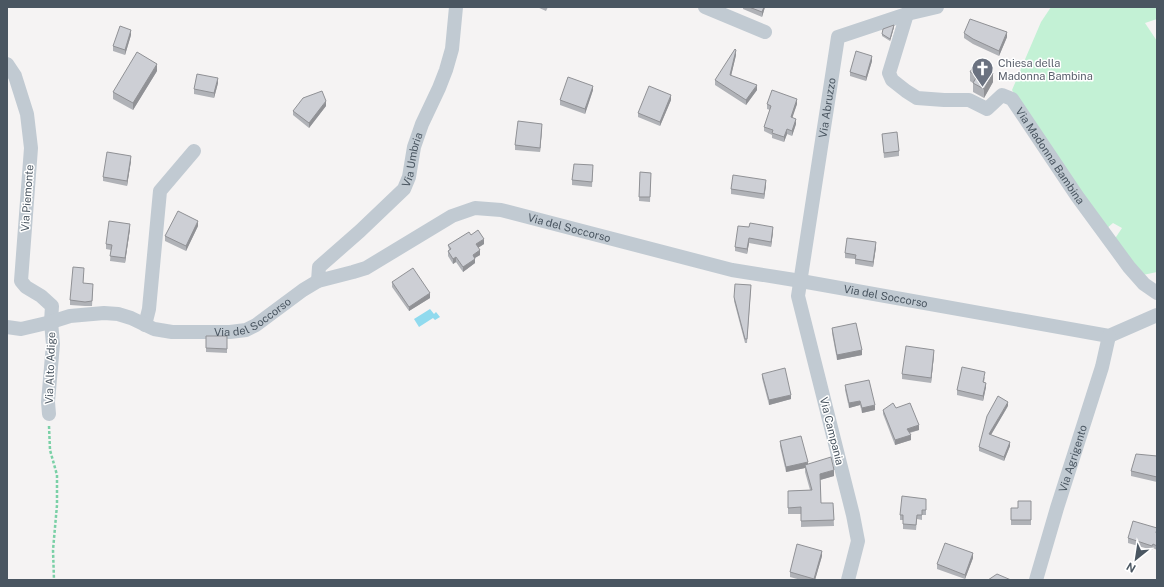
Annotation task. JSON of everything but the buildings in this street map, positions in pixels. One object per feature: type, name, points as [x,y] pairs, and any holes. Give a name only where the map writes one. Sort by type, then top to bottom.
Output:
[{"type":"street","name":"Via Umbria","points":[[318,281],[319,267],[404,189],[409,177],[414,147],[422,124],[446,70],[452,49],[456,7]]},
{"type":"street","points":[[705,7],[765,32]]},
{"type":"street","name":"Via Abruzzo","points":[[801,281],[838,37],[907,14],[938,7]]},
{"type":"street","name":"Via Madonna Bambina","points":[[907,14],[890,73],[892,80],[917,98],[968,100],[987,109],[1002,95],[1012,99],[1076,196],[1129,267],[1144,284],[1157,293]]},
{"type":"street","name":"Via Piemonte","points":[[7,64],[15,76],[27,114],[31,148],[21,281],[26,288],[41,296],[52,306],[51,322]]},
{"type":"street","points":[[145,325],[149,309],[160,191],[194,151]]},
{"type":"street","name":"Via del Soccorso","points":[[7,327],[21,329],[70,316],[104,313],[118,314],[131,318],[154,329],[172,332],[230,332],[246,330],[256,326],[303,290],[318,281],[366,268],[452,216],[475,208],[501,210],[732,270],[1109,336]]},
{"type":"street","name":"Via Campania","points":[[801,281],[798,296],[853,515],[858,541],[848,580]]},
{"type":"street","points":[[1109,336],[1157,315]]},
{"type":"street","name":"Via Alto Adige","points":[[49,414],[48,402],[53,344],[51,322]]},
{"type":"street","name":"Via Agrigento","points":[[1036,580],[1059,501],[1102,367],[1109,336]]},
{"type":"path","points":[[49,414],[50,450],[57,475],[53,550],[54,580]]},
{"type":"green space","points":[[1051,7],[1157,7],[1157,19],[1145,23],[1157,41],[1157,272],[1143,275],[1114,240],[1122,228],[1113,223],[1106,229],[1081,195],[1012,90],[1041,22]]},
{"type":"water","points":[[430,309],[434,314],[436,312],[440,317],[435,320],[433,318],[419,327],[414,319]]},
{"type":"place","name":"Chiesa della Madonna Bambina","points":[[982,88]]}]
